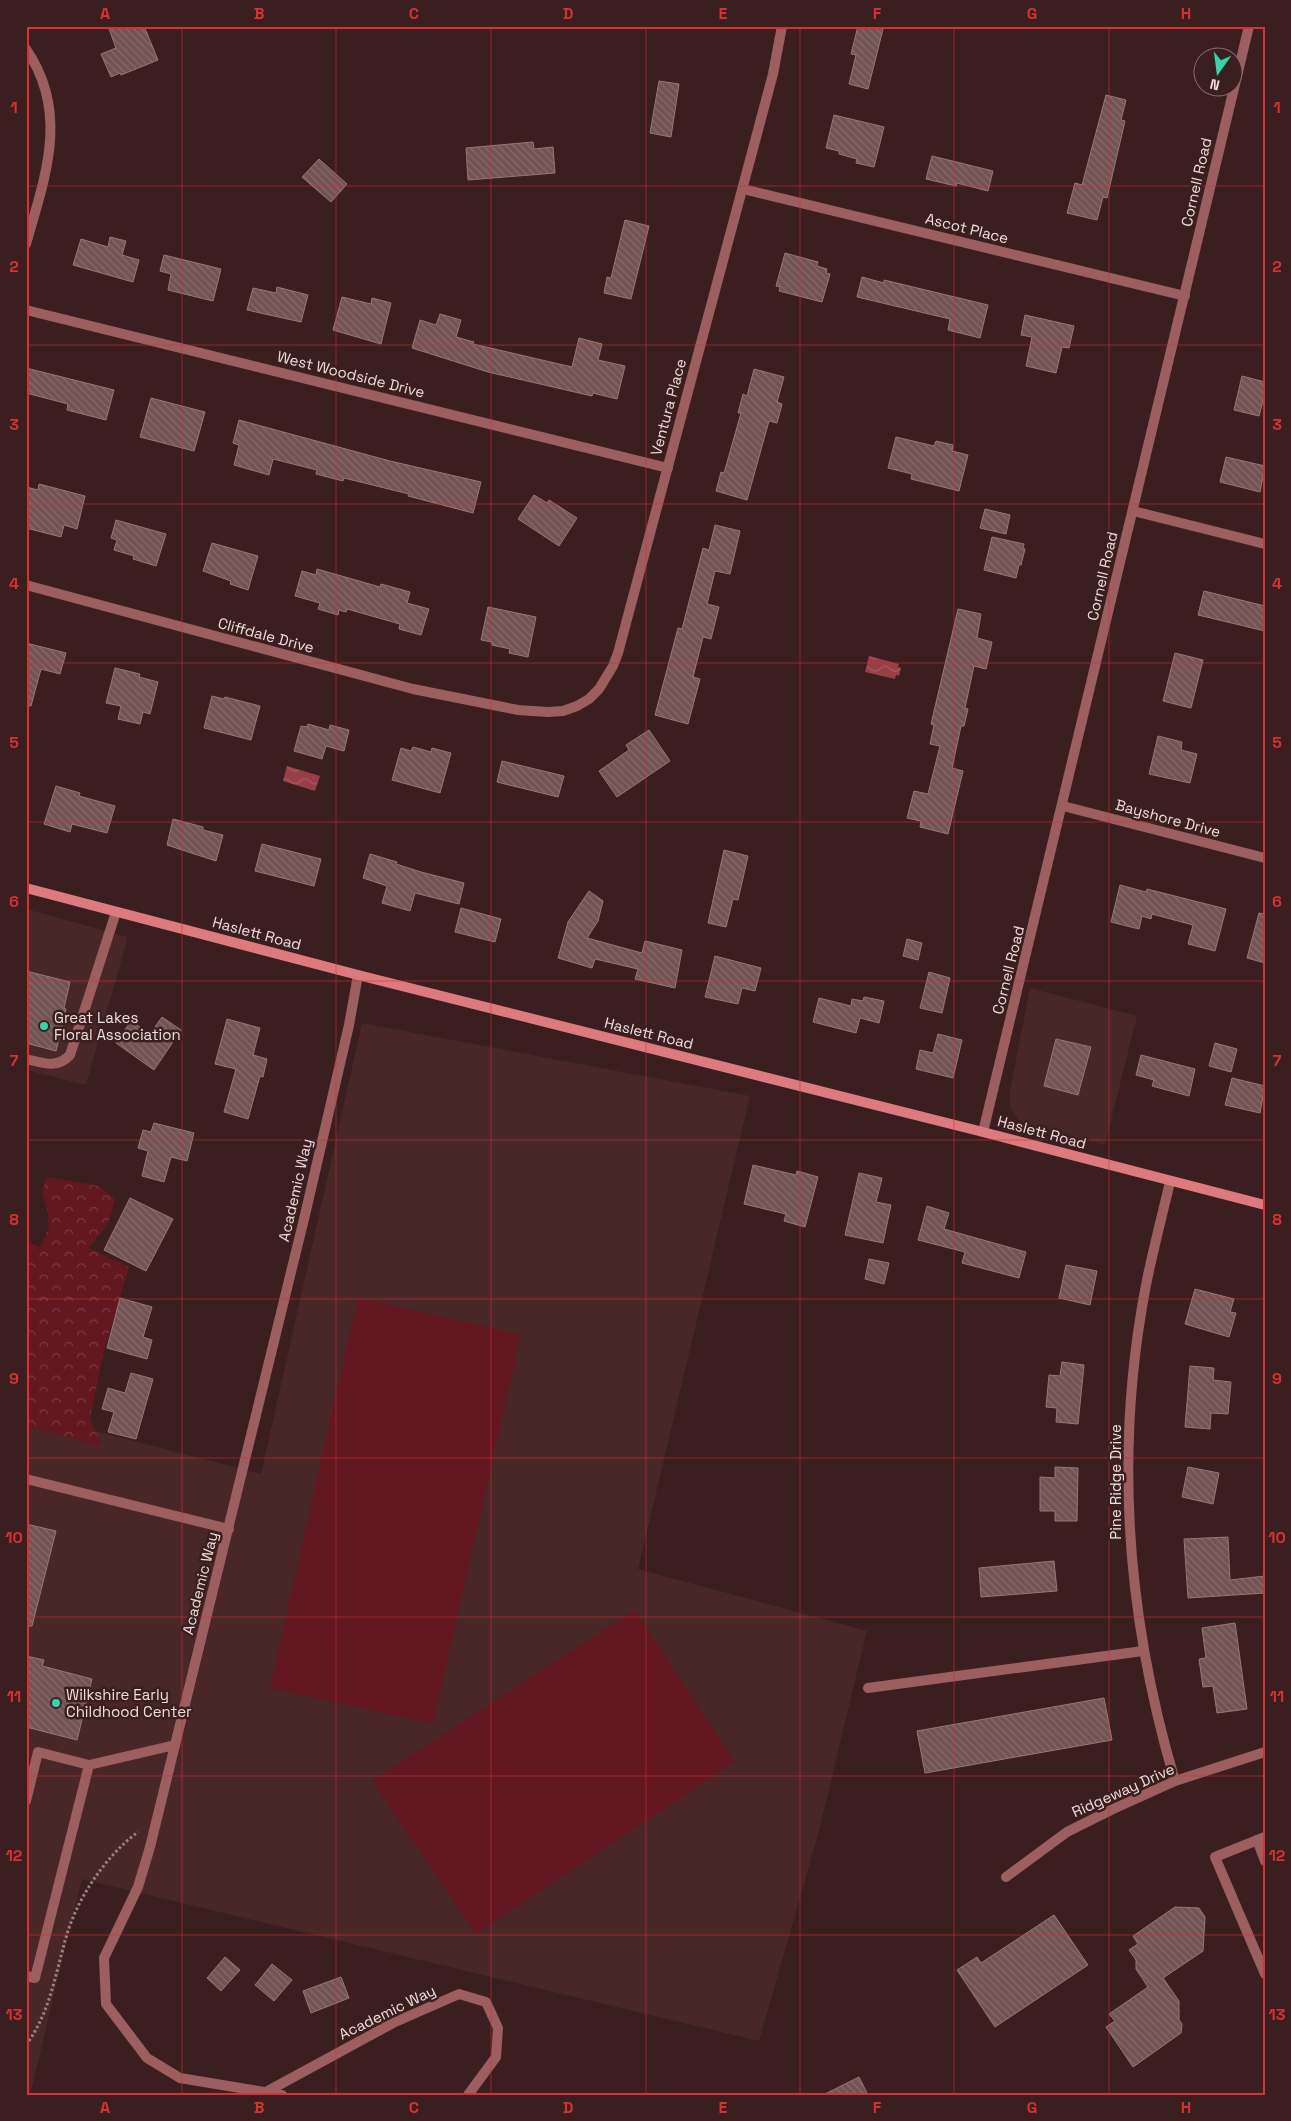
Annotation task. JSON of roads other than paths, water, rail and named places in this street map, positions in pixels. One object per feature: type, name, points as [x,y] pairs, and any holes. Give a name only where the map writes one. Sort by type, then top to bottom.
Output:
[{"type":"street","name":"Ventura Place","points":[[500,707],[537,712],[562,711],[588,699],[599,689],[613,666],[773,74],[782,26]]},
{"type":"street","name":"Cornell Road","points":[[983,1132],[1063,806],[1249,26]]},
{"type":"street","points":[[26,49],[45,88],[51,107],[49,162],[26,244]]},
{"type":"street","name":"Ascot Place","points":[[742,188],[1185,296]]},
{"type":"street","name":"West Woodside Drive","points":[[26,310],[668,468]]},
{"type":"street","points":[[1133,511],[1265,544]]},
{"type":"street","name":"Cliffdale Drive","points":[[26,585],[413,689],[500,707]]},
{"type":"street","name":"Bayshore Drive","points":[[1063,806],[1265,858]]},
{"type":"street","name":"Haslett Road","points":[[26,888],[358,975],[1265,1205]]},
{"type":"street","points":[[26,1059],[50,1065],[64,1060],[70,1055],[116,912]]},
{"type":"street","name":"Academic Way","points":[[282,2095],[180,2078],[147,2058],[106,2004],[104,1958],[138,1887],[157,1818],[309,1196],[358,975]]},
{"type":"street","name":"Pine Ridge Drive","points":[[1170,1182],[1146,1284],[1131,1402],[1128,1508],[1136,1602],[1143,1651],[1175,1781]]},
{"type":"street","points":[[26,1479],[229,1529]]},
{"type":"street","points":[[868,1688],[1143,1651]]},
{"type":"street","points":[[26,1801],[38,1752],[89,1765],[175,1745]]},
{"type":"street","name":"Ridgeway Drive","points":[[1006,1877],[1067,1832],[1175,1781],[1265,1752]]},
{"type":"street","points":[[26,1976],[35,1978],[89,1765]]},
{"type":"street","points":[[1265,1861],[1261,1838],[1215,1857],[1265,1974]]},
{"type":"street","name":"Academic Way","points":[[266,2092],[393,2023],[459,1994],[486,2002],[498,2028],[496,2057],[468,2095]]},
{"type":"water","points":[[869,656],[899,664],[898,667],[901,668],[899,676],[896,675],[895,679],[865,672]]},
{"type":"water","points":[[287,766],[320,776],[315,791],[283,781]]},
{"type":"place","name":"Great Lakes Floral Association","points":[[44,1026]]},
{"type":"place","name":"Wilkshire Early Childhood Center","points":[[56,1703]]}]
